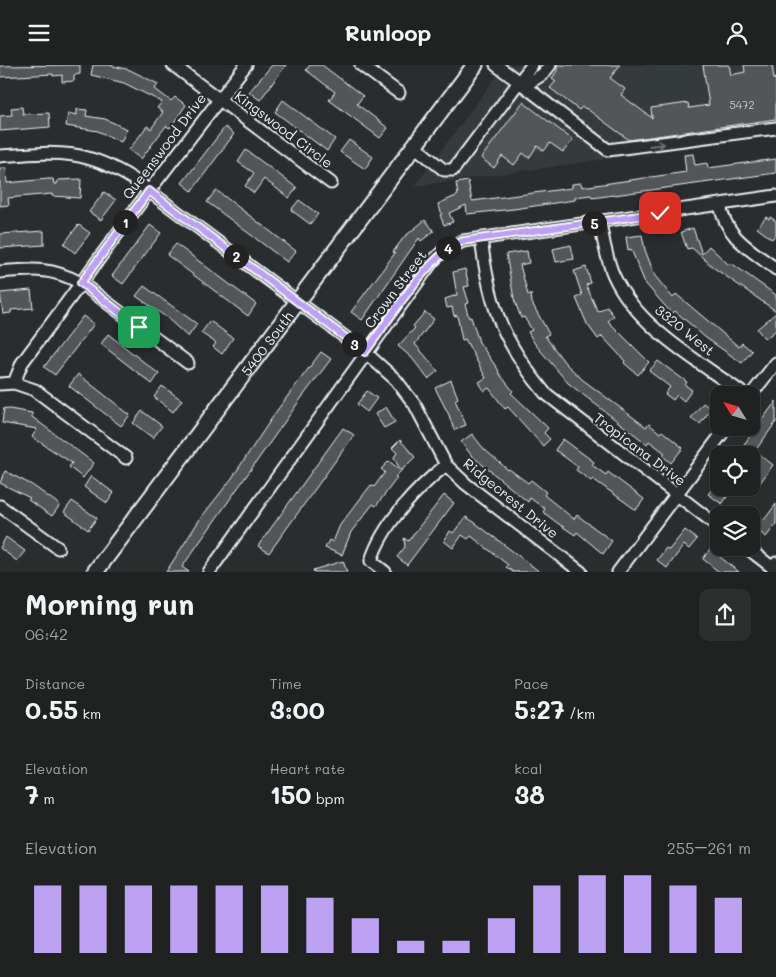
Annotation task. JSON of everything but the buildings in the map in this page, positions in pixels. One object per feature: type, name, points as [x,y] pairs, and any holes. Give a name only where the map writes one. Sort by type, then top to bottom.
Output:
[{"type":"main road","name":"5400 South","points":[[95,572],[475,65]]},
{"type":"street","name":"Kingswood Circle","points":[[173,65],[331,183]]},
{"type":"street","name":"Queenswood Drive","points":[[14,383],[22,363],[218,98],[246,65]]},
{"type":"street","points":[[361,65],[399,93]]},
{"type":"street","points":[[496,65],[608,150],[776,128]]},
{"type":"street","points":[[414,146],[444,170],[453,170],[522,84],[532,65]]},
{"type":"street","points":[[522,84],[542,74],[550,65]]},
{"type":"street","name":"Ridgecrest Drive","points":[[0,156],[72,153],[92,158],[118,169],[149,191],[365,352],[396,380],[415,405],[446,465],[466,483],[581,572]]},
{"type":"street","name":"Crown Street","points":[[209,572],[365,352],[432,262],[443,251],[463,241],[481,238],[776,196]]},
{"type":"street","points":[[720,204],[722,219],[730,233],[776,269]]},
{"type":"street","name":"3320 West","points":[[600,222],[605,248],[614,275],[628,299],[647,321],[733,386]]},
{"type":"street","name":"Tropicana Drive","points":[[481,238],[490,296],[497,317],[523,367],[545,393],[710,520]]},
{"type":"street","points":[[0,271],[41,269],[66,275],[81,283],[188,363]]},
{"type":"street","points":[[758,386],[776,363]]},
{"type":"street","points":[[0,383],[14,383],[34,390],[126,458]]},
{"type":"street","points":[[618,572],[720,436]]},
{"type":"street","points":[[385,572],[371,561],[380,540],[413,495],[446,465]]},
{"type":"street","points":[[0,506],[58,548]]},
{"type":"street","points":[[759,556],[774,566]]},
{"type":"shaded area","points":[[505,65],[776,65],[776,135],[415,186]]},
{"type":"route","points":[[139,327],[81,283],[149,191],[365,352],[432,262],[443,251],[453,245],[463,241],[660,213]]}]
